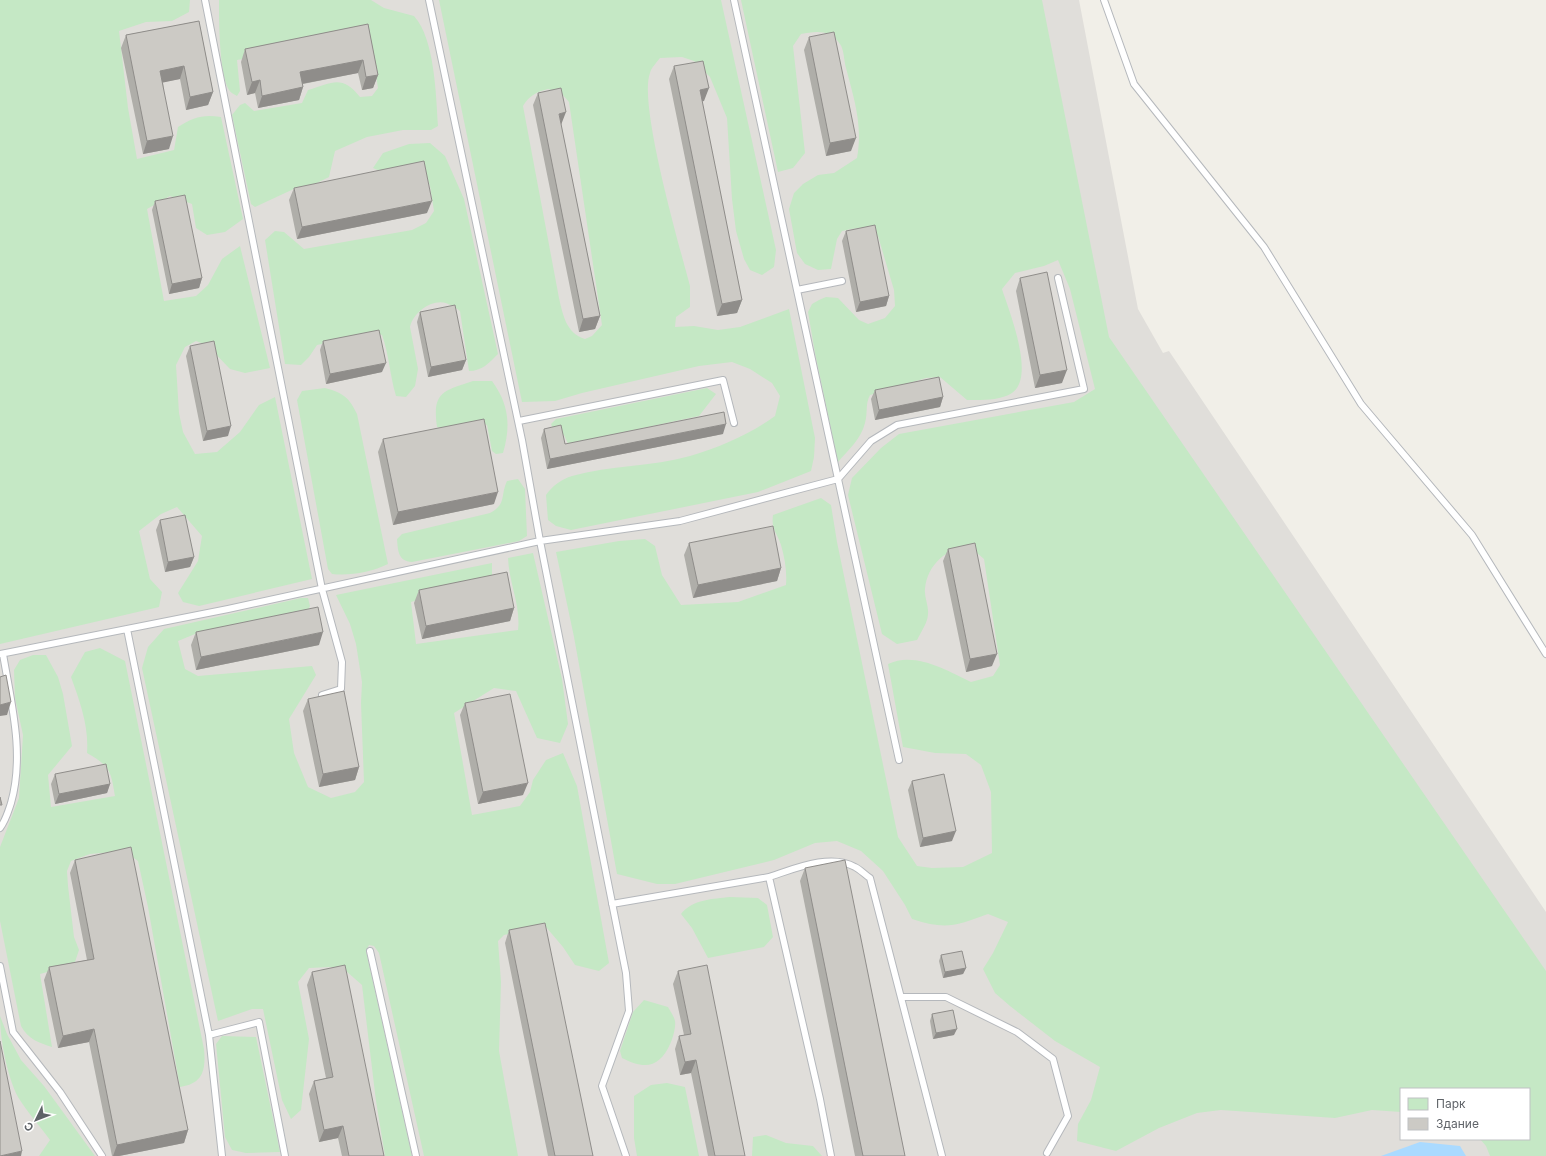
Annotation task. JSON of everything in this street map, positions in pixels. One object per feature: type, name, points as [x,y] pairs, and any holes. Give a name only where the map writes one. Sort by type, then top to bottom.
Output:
[{"type":"lane","points":[[205,0],[322,589],[342,662],[341,689],[322,695]]},
{"type":"lane","points":[[429,0],[519,421],[540,541],[626,973],[629,1011],[602,1086],[626,1156]]},
{"type":"lane","points":[[734,0],[899,760]]},
{"type":"lane","points":[[1104,0],[1134,84],[1264,247],[1361,404],[1472,535],[1546,654]]},
{"type":"lane","points":[[0,828],[5,821],[16,786],[17,731],[1,654],[322,589],[540,541],[680,521],[838,479],[871,441],[897,424],[1084,389],[1058,278]]},
{"type":"lane","points":[[797,290],[842,281]]},
{"type":"lane","points":[[519,421],[723,380],[734,424]]},
{"type":"lane","points":[[127,629],[209,1035],[222,1156]]},
{"type":"lane","points":[[612,904],[769,878],[817,862],[842,863],[855,867],[870,878],[942,1156]]},
{"type":"lane","points":[[769,878],[820,1099],[831,1156]]},
{"type":"lane","points":[[370,951],[416,1156]]},
{"type":"lane","points":[[0,966],[13,1032],[60,1092],[102,1156]]},
{"type":"lane","points":[[901,997],[946,997],[1017,1032],[1053,1059],[1068,1116],[1047,1153]]},
{"type":"lane","points":[[209,1035],[259,1022],[285,1156]]},
{"type":"shaded area","points":[[0,0],[1079,0],[1138,309],[1163,353],[1169,351],[1546,912],[1546,1156],[0,1156]]},
{"type":"green space","points":[[0,0],[190,0],[189,12],[172,21],[146,22],[119,31],[128,108],[137,159],[174,150],[178,127],[189,121],[204,116],[221,117],[243,219],[225,232],[207,235],[196,228],[192,204],[170,196],[147,209],[164,301],[196,296],[208,285],[222,259],[240,246],[270,368],[245,373],[230,369],[207,345],[196,341],[185,347],[176,365],[179,413],[183,432],[195,454],[217,452],[240,432],[259,405],[275,397],[312,579],[199,606],[183,602],[178,593],[198,561],[202,536],[177,507],[161,514],[139,531],[150,579],[162,592],[159,607],[0,644]]},
{"type":"green space","points":[[219,0],[371,0],[384,8],[414,16],[421,26],[430,53],[435,84],[438,126],[431,130],[403,130],[367,137],[335,151],[329,177],[315,184],[298,187],[255,207],[251,204],[232,115],[240,105],[245,103],[254,111],[302,103],[308,90],[336,82],[348,85],[360,97],[372,96],[378,88],[370,37],[237,60],[240,91],[237,96],[229,90],[223,72],[220,46]]},
{"type":"green space","points":[[439,0],[721,0],[776,250],[774,267],[762,275],[750,270],[744,259],[736,231],[732,199],[727,118],[710,77],[694,61],[682,57],[660,58],[650,73],[648,89],[650,114],[662,177],[690,286],[690,307],[676,317],[675,327],[694,326],[718,330],[740,327],[789,309],[815,438],[814,457],[811,471],[758,492],[571,530],[556,526],[548,520],[546,495],[561,481],[568,477],[586,472],[676,460],[712,448],[745,434],[775,416],[780,396],[772,383],[750,369],[732,362],[699,366],[582,393],[555,401],[522,402]],"holes":[[[548,89],[561,93],[569,102],[602,325],[592,336],[585,339],[569,328],[562,311],[523,106],[530,97],[544,90]]]},
{"type":"green space","points":[[741,0],[1042,0],[1109,337],[1546,971],[1546,1156],[1490,1156],[1486,1146],[1481,1140],[1530,1140],[1530,1088],[1400,1088],[1400,1112],[1372,1110],[1335,1118],[1221,1110],[1197,1113],[1159,1128],[1116,1151],[1077,1141],[1078,1124],[1091,1100],[1100,1067],[1055,1041],[995,993],[983,969],[993,953],[1008,922],[988,914],[958,924],[950,925],[934,925],[912,919],[905,905],[883,871],[861,851],[837,841],[815,843],[774,860],[675,884],[657,884],[617,874],[574,637],[556,552],[619,541],[645,539],[655,546],[662,575],[681,605],[738,602],[786,585],[785,560],[774,528],[773,515],[821,498],[831,505],[837,542],[898,837],[917,866],[932,868],[963,867],[992,853],[991,792],[981,765],[966,754],[935,753],[903,747],[888,664],[898,661],[919,661],[952,672],[971,682],[993,676],[1000,665],[984,559],[970,547],[954,550],[940,559],[934,565],[927,580],[925,592],[928,614],[924,627],[917,640],[897,644],[882,634],[848,495],[852,478],[881,448],[899,434],[1074,402],[1095,389],[1070,289],[1058,260],[1044,266],[1015,273],[1002,289],[1015,327],[1021,359],[1022,373],[1019,385],[1012,393],[996,399],[967,400],[940,377],[926,378],[870,395],[865,423],[861,434],[838,462],[808,312],[812,304],[819,300],[826,297],[838,298],[859,320],[868,324],[885,318],[895,306],[894,290],[878,236],[870,230],[856,228],[842,231],[837,239],[831,269],[818,270],[805,264],[797,253],[789,209],[794,193],[803,184],[818,175],[834,173],[857,158],[859,146],[857,112],[842,49],[836,39],[827,33],[812,32],[801,34],[793,46],[805,153],[793,168],[778,172]]},
{"type":"green space","points":[[430,143],[445,156],[464,199],[498,354],[482,368],[469,371],[460,311],[446,303],[440,302],[429,305],[419,312],[410,327],[418,369],[415,386],[406,397],[396,396],[382,335],[375,333],[317,345],[309,357],[301,365],[285,364],[265,240],[275,231],[284,232],[304,249],[412,230],[426,223],[434,211],[430,186],[423,167],[382,172],[373,168],[383,153],[409,144]]},
{"type":"green space","points":[[473,381],[492,381],[502,398],[508,424],[506,443],[503,453],[496,454],[492,451],[487,425],[478,422],[449,430],[437,427],[436,406],[438,400],[442,395],[454,387]]},
{"type":"green space","points":[[325,388],[345,396],[357,414],[388,564],[368,571],[353,574],[332,574],[328,569],[297,400],[302,391]]},
{"type":"green space","points":[[707,388],[716,394],[699,416],[568,444],[564,435],[553,429],[551,424],[556,419]]},
{"type":"green space","points":[[518,479],[525,489],[527,536],[519,541],[412,562],[404,560],[401,557],[398,551],[397,539],[402,534],[490,513],[501,503],[507,481]]},
{"type":"green space","points":[[533,553],[562,679],[568,724],[560,743],[537,738],[516,691],[494,688],[454,713],[472,815],[520,806],[530,792],[533,780],[546,760],[563,753],[577,786],[609,963],[599,971],[575,965],[563,947],[546,927],[504,935],[498,941],[501,982],[499,1051],[518,1156],[424,1156],[379,953],[374,946],[369,945],[366,951],[412,1156],[385,1156],[376,1101],[362,985],[346,971],[331,967],[309,968],[298,982],[309,1039],[301,1110],[291,1119],[282,1100],[263,1009],[252,1009],[218,1021],[142,668],[148,647],[164,629],[301,598],[308,598],[310,606],[307,612],[195,634],[178,641],[185,669],[198,676],[312,666],[316,675],[289,719],[294,753],[308,787],[331,798],[355,792],[364,782],[361,703],[362,682],[356,644],[350,624],[336,595],[492,563],[492,578],[411,602],[416,644],[518,630],[518,612],[510,576],[508,558]]},
{"type":"green space","points":[[100,648],[125,661],[204,1049],[204,1063],[201,1075],[194,1083],[180,1087],[148,907],[138,861],[124,851],[90,854],[71,861],[67,871],[68,886],[74,937],[79,950],[75,962],[69,966],[40,974],[52,1047],[34,1040],[21,1026],[0,921],[0,847],[19,798],[23,735],[15,698],[14,670],[20,660],[33,655],[46,655],[58,677],[63,694],[72,746],[48,775],[51,807],[115,796],[108,770],[101,762],[87,753],[87,733],[81,705],[71,677],[85,652]]},
{"type":"green space","points":[[730,897],[758,898],[767,905],[773,937],[764,947],[708,958],[692,928],[681,914],[691,905],[710,899]]},
{"type":"green space","points":[[644,1000],[668,1007],[675,1021],[674,1032],[667,1051],[657,1062],[645,1065],[630,1062],[622,1058],[620,1051],[633,1012]]},
{"type":"green space","points":[[0,1016],[7,1034],[21,1060],[44,1086],[95,1156],[39,1156],[50,1140],[29,1114],[14,1088],[5,1057],[1,1035]]},
{"type":"green space","points":[[222,1036],[256,1037],[280,1152],[246,1153],[232,1150],[225,1137],[216,1044]]},
{"type":"green space","points":[[667,1083],[685,1087],[699,1156],[637,1156],[634,1138],[634,1096],[651,1085]]},
{"type":"green space","points":[[766,1135],[786,1143],[813,1146],[822,1156],[752,1156],[753,1137]]},
{"type":"water","points":[[1420,1142],[1460,1146],[1466,1156],[1381,1156]]},
{"type":"building","points":[[199,21],[213,92],[190,97],[184,66],[160,71],[173,136],[147,141],[126,35]]},
{"type":"building","points":[[368,24],[378,75],[366,77],[363,60],[300,72],[303,87],[262,96],[260,80],[252,82],[245,49]]},
{"type":"building","points":[[834,32],[856,138],[830,143],[809,37]]},
{"type":"building","points":[[703,61],[709,88],[700,90],[742,300],[722,304],[674,66]]},
{"type":"building","points":[[561,88],[566,112],[559,114],[600,316],[583,319],[538,93]]},
{"type":"building","points":[[424,161],[432,201],[302,227],[294,188]]},
{"type":"building","points":[[185,195],[202,278],[172,284],[155,201]]},
{"type":"building","points":[[875,225],[889,296],[860,302],[846,231]]},
{"type":"building","points":[[1047,272],[1067,370],[1040,375],[1020,278]]},
{"type":"building","points":[[455,305],[466,360],[431,367],[420,312]]},
{"type":"building","points":[[379,330],[386,363],[330,374],[323,341]]},
{"type":"building","points":[[214,341],[231,426],[207,431],[190,346]]},
{"type":"building","points":[[939,377],[943,397],[879,410],[875,390]]},
{"type":"building","points":[[724,412],[726,424],[550,459],[544,429],[561,425],[565,444]]},
{"type":"building","points":[[484,419],[498,492],[398,512],[383,439]]},
{"type":"building","points":[[185,515],[194,557],[168,562],[160,520]]},
{"type":"building","points":[[773,526],[781,568],[698,585],[689,543]]},
{"type":"building","points":[[975,543],[997,654],[970,659],[948,549]]},
{"type":"building","points":[[507,572],[514,608],[426,626],[419,590]]},
{"type":"building","points":[[318,607],[323,632],[201,657],[196,632]]},
{"type":"building","points":[[6,675],[11,702],[0,705],[0,677]]},
{"type":"building","points":[[344,691],[359,767],[323,774],[308,699]]},
{"type":"building","points":[[510,694],[528,783],[483,792],[465,703]]},
{"type":"building","points":[[106,764],[110,784],[59,794],[55,774]]},
{"type":"building","points":[[944,774],[956,831],[923,838],[912,781]]},
{"type":"building","points":[[131,847],[188,1130],[117,1145],[94,1029],[63,1036],[49,967],[94,959],[75,860]]},
{"type":"building","points":[[845,860],[905,1156],[863,1156],[805,868]]},
{"type":"building","points":[[545,923],[593,1156],[555,1156],[509,930]]},
{"type":"building","points":[[962,951],[966,968],[945,972],[941,955]]},
{"type":"building","points":[[345,965],[384,1156],[349,1156],[343,1126],[324,1130],[314,1081],[333,1077],[312,972]]},
{"type":"building","points":[[707,965],[745,1156],[715,1156],[696,1060],[685,1062],[679,1036],[691,1034],[678,971]]},
{"type":"building","points":[[953,1010],[957,1029],[936,1033],[932,1014]]},
{"type":"building","points":[[0,1041],[22,1151],[0,1156]]}]
